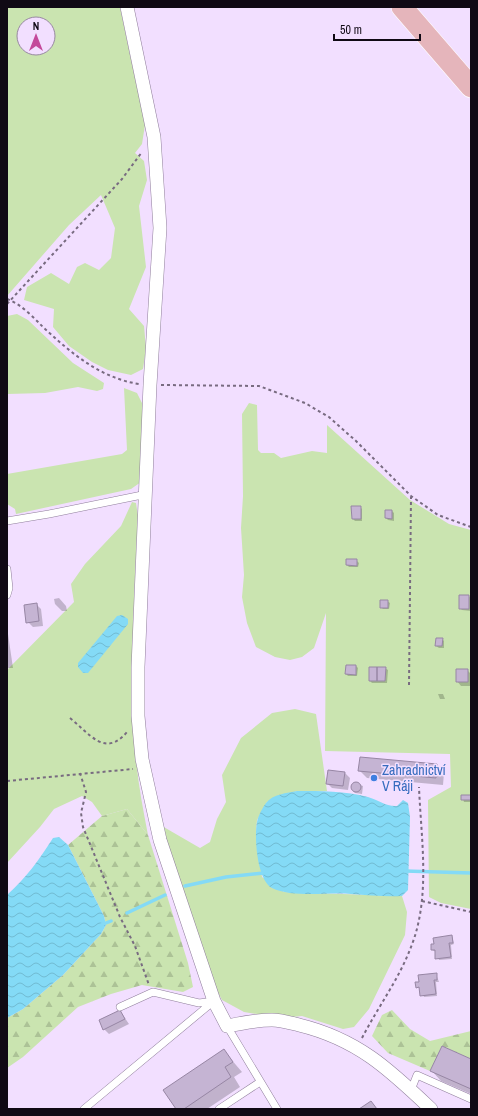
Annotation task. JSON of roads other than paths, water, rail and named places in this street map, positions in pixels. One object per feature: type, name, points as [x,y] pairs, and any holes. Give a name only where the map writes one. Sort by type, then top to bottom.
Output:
[{"type":"main road","points":[[402,7],[471,87]]},
{"type":"street","points":[[127,7],[154,137],[160,228],[150,385],[147,494],[138,667],[138,716],[145,768],[160,840],[214,1001],[227,1026],[245,1022],[274,1020],[307,1027],[340,1039],[369,1054],[398,1077],[431,1109]]},
{"type":"lane","points":[[7,521],[147,494]]},
{"type":"lane","points":[[7,569],[9,588],[7,595]]},
{"type":"lane","points":[[120,1007],[151,992],[198,1003],[214,1001]]},
{"type":"lane","points":[[84,1109],[214,1001]]},
{"type":"lane","points":[[227,1026],[277,1109]]},
{"type":"lane","points":[[411,1090],[417,1075],[471,1099]]},
{"type":"lane","points":[[219,1109],[260,1082]]},
{"type":"water","points":[[122,615],[128,619],[128,624],[88,673],[83,673],[78,667],[78,663],[117,616]]},
{"type":"water","points":[[297,791],[342,792],[368,797],[393,806],[397,806],[403,800],[408,803],[410,817],[408,890],[402,896],[383,896],[300,894],[280,891],[272,888],[263,876],[256,847],[256,829],[259,814],[266,803],[272,798],[280,794]]},
{"type":"water","points":[[59,837],[68,845],[104,916],[106,925],[101,934],[63,975],[23,1009],[7,1018],[7,895],[32,868],[53,838]]},
{"type":"waterway","points":[[405,871],[471,873]]},
{"type":"waterway","points":[[185,886],[226,877],[264,873]]},
{"type":"waterway","points":[[127,913],[165,895]]},
{"type":"waterway","points":[[101,925],[111,921]]},
{"type":"place","name":"Zahradnictví V Ráji","points":[[374,778]]}]
